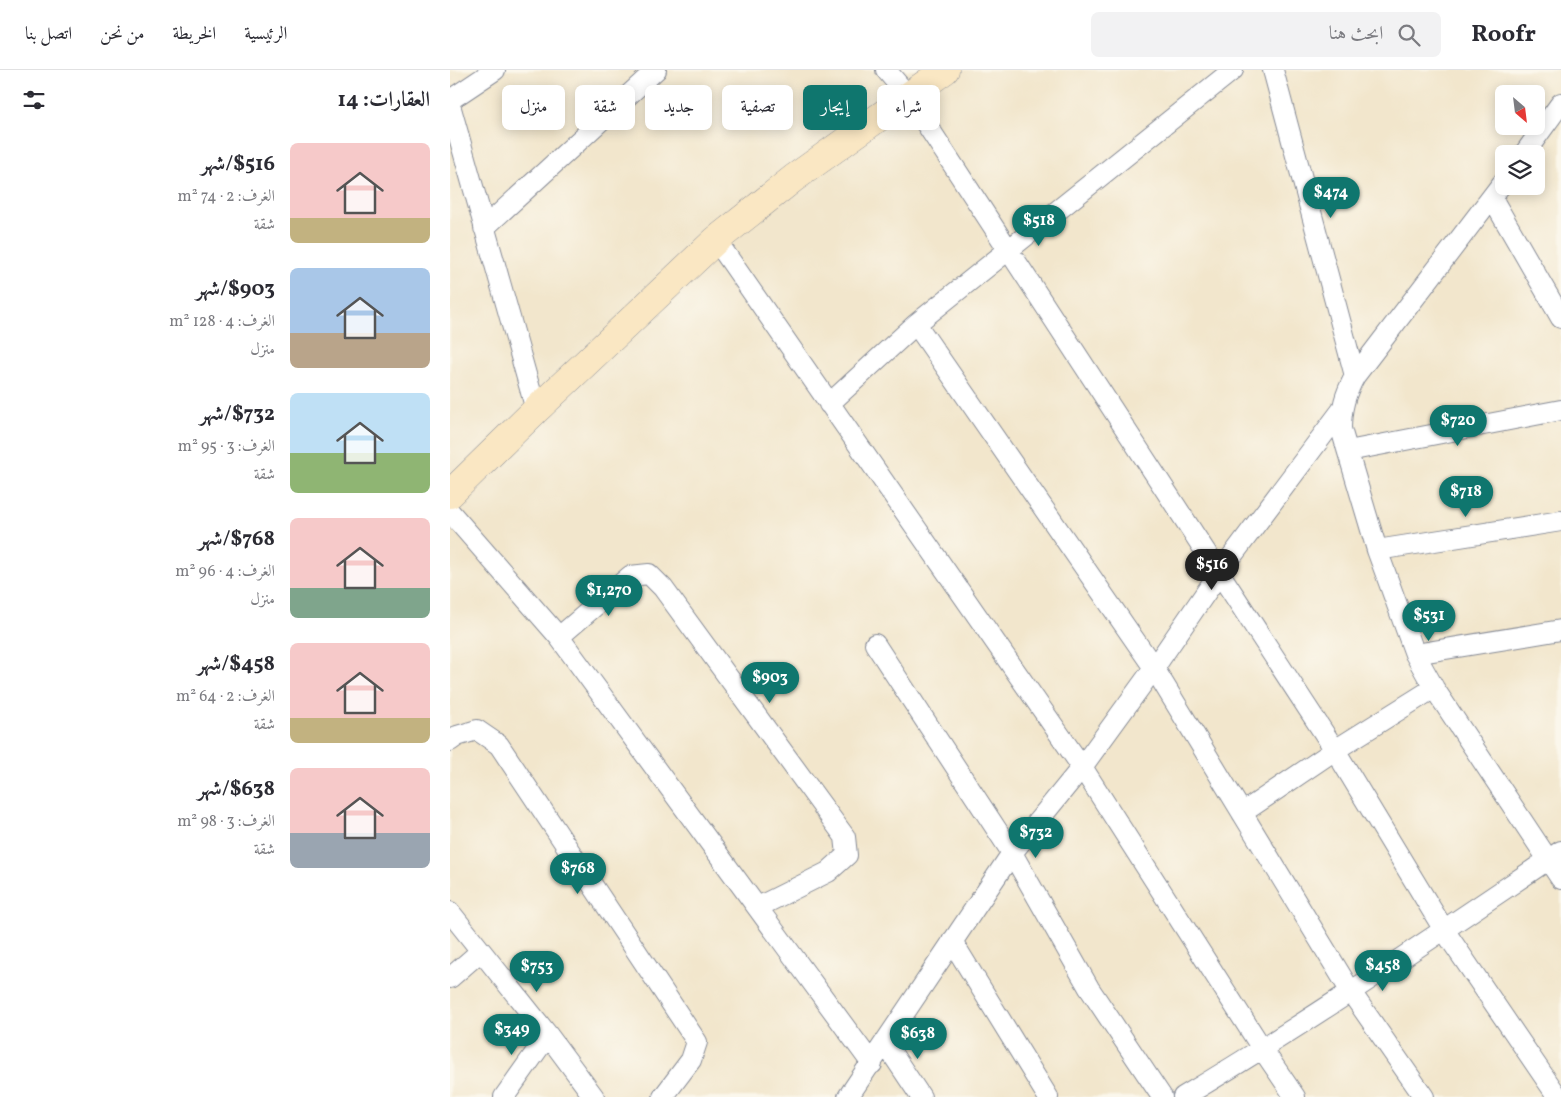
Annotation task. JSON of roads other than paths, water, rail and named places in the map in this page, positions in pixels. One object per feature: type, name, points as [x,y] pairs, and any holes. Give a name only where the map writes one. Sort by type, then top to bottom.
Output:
[{"type":"main road","points":[[924,85],[945,70]]},
{"type":"main road","points":[[450,494],[716,240],[794,178],[877,118]]},
{"type":"street","points":[[450,100],[495,70]]},
{"type":"street","points":[[484,228],[656,70]]},
{"type":"street","points":[[886,70],[899,85]]},
{"type":"street","points":[[828,404],[916,324],[1233,70]]},
{"type":"street","points":[[1273,70],[1355,376]]},
{"type":"street","points":[[1531,145],[1561,103]]},
{"type":"street","points":[[450,106],[536,410]]},
{"type":"street","points":[[930,130],[1335,750],[1444,930],[1558,1097]]},
{"type":"street","points":[[1495,194],[1355,376],[1346,392],[1341,411],[1341,429],[1377,550],[1415,654],[1434,688],[1555,856],[1561,879]]},
{"type":"street","points":[[1492,198],[1561,318]]},
{"type":"street","points":[[716,240],[828,404],[1082,767],[1295,1097]]},
{"type":"street","points":[[916,324],[1154,668],[1351,992],[1424,1097]]},
{"type":"street","points":[[1348,451],[1561,410]]},
{"type":"street","points":[[848,1097],[872,1064],[1012,853],[1082,767],[1154,668],[1220,572],[1341,411]]},
{"type":"street","points":[[450,512],[559,637],[872,1064]]},
{"type":"street","points":[[1377,550],[1561,521]]},
{"type":"street","points":[[559,637],[630,576],[649,574],[663,588],[845,837],[847,855],[828,872],[758,907]]},
{"type":"street","points":[[1415,654],[1561,630]]},
{"type":"street","points":[[875,644],[1012,853],[1089,988],[1162,1097]]},
{"type":"street","points":[[1242,813],[1335,750],[1434,688]]},
{"type":"street","points":[[450,741],[457,736],[477,730],[499,745],[697,1042],[691,1060],[663,1097]]},
{"type":"street","points":[[1183,1097],[1263,1050],[1555,856]]},
{"type":"street","points":[[450,912],[548,1035],[594,1097]]},
{"type":"street","points":[[952,941],[1048,1097]]},
{"type":"street","points":[[450,978],[481,951]]},
{"type":"street","points":[[504,1097],[548,1035]]},
{"type":"street","points":[[886,1043],[921,1097]]}]
